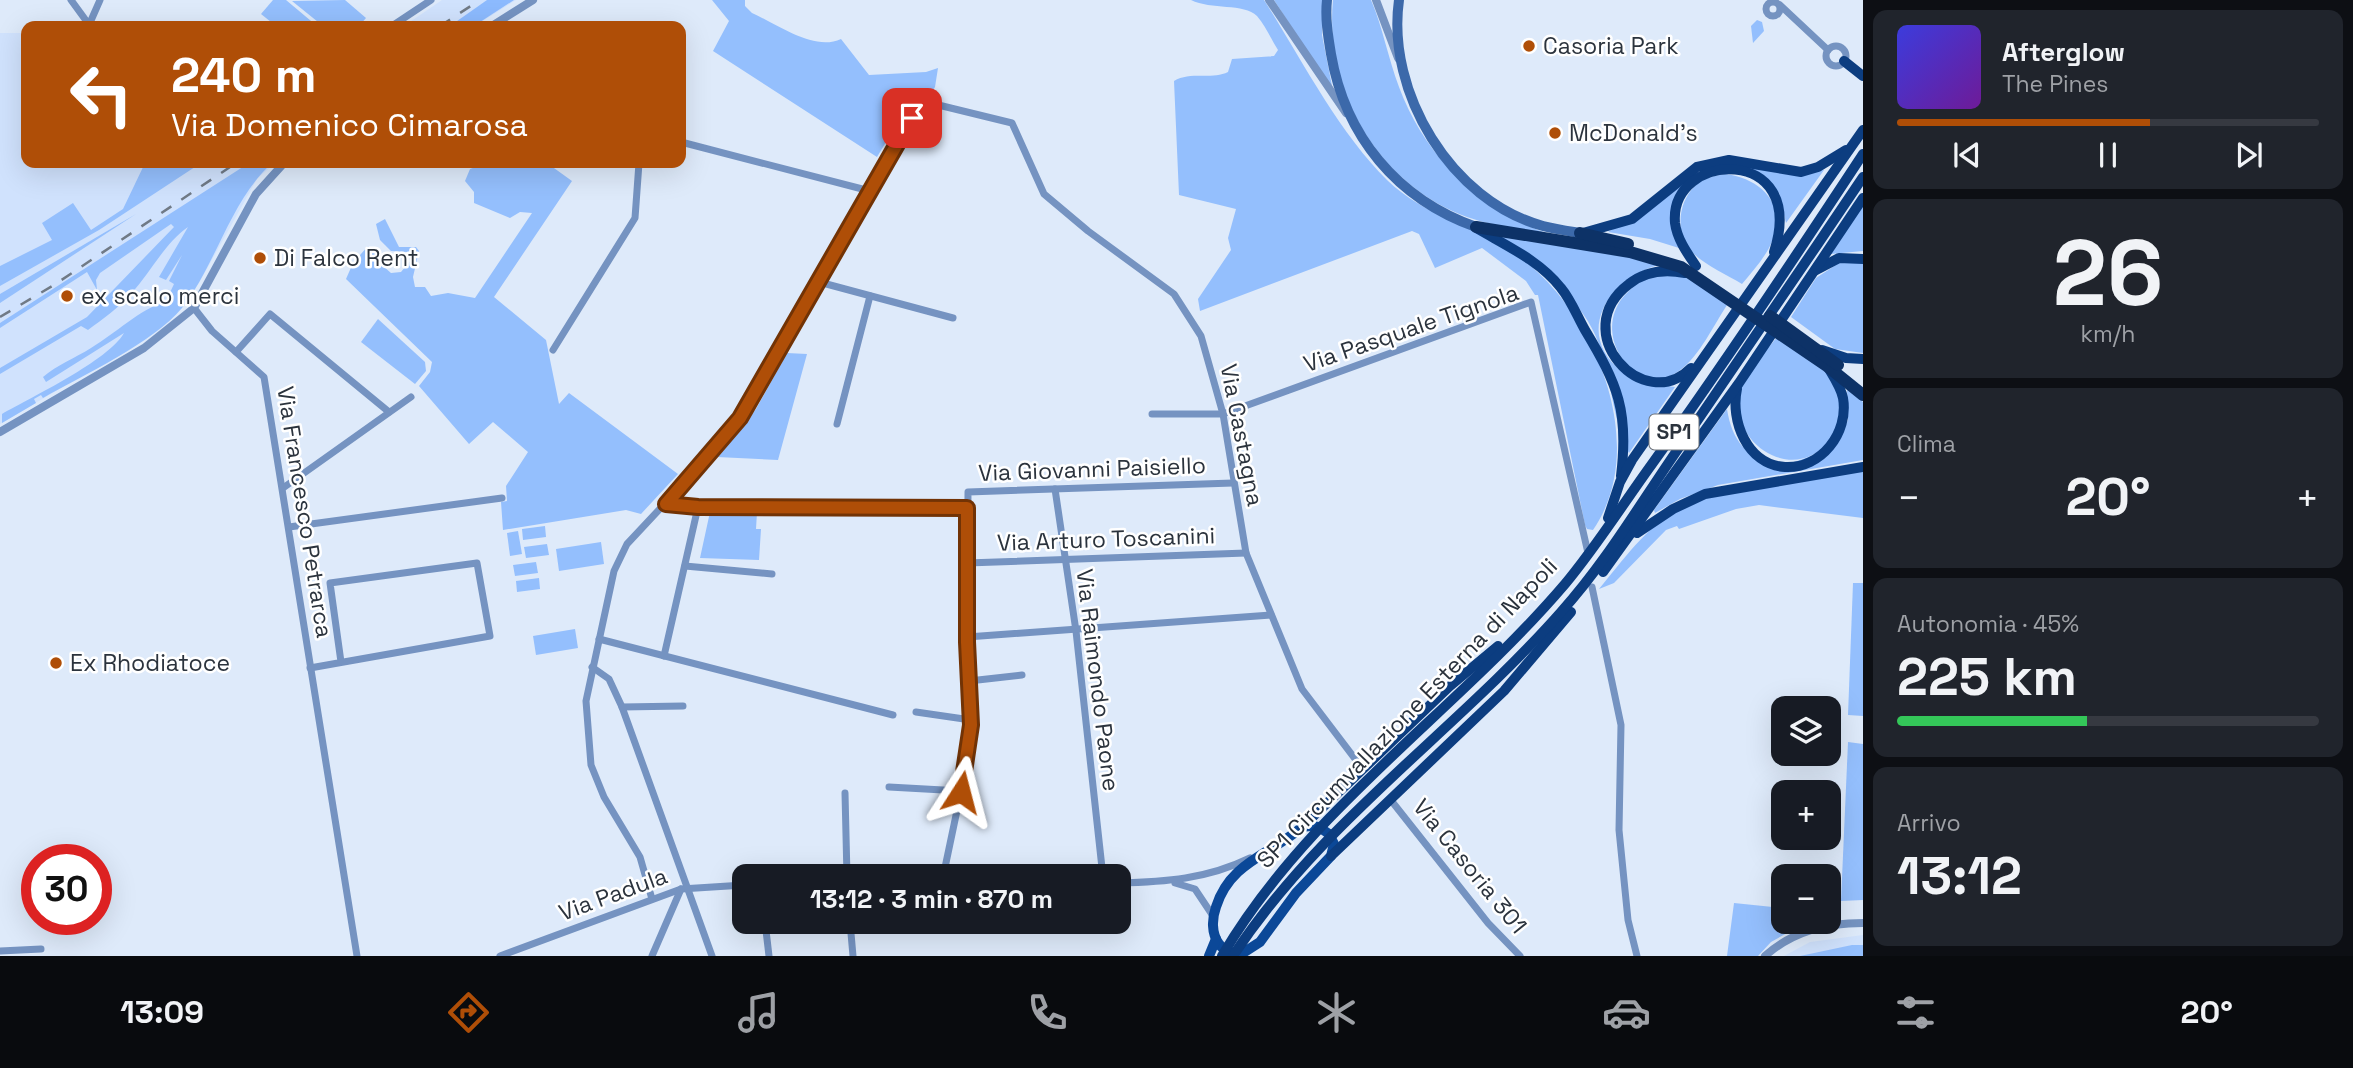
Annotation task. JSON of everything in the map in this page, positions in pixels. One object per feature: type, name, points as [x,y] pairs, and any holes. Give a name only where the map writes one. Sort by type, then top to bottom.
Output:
[{"type":"highway","points":[[1844,61],[1863,76]]},
{"type":"highway","name":"SP1","points":[[1602,533],[1620,482],[1705,354],[1863,130]]},
{"type":"highway","points":[[1580,233],[1632,219],[1697,167],[1729,160],[1801,172],[1818,167],[1852,146]]},
{"type":"highway","name":"SP1 Circumvallazione Esterna di Napoli","points":[[1222,956],[1277,876],[1326,823],[1519,634],[1588,553],[1863,154]]},
{"type":"highway","points":[[1696,266],[1680,241],[1675,223],[1676,208],[1689,185],[1708,173],[1721,169],[1738,169],[1753,175],[1776,195],[1782,228],[1770,265]]},
{"type":"highway","name":"SP1 Circumvallazione Esterna di Napoli","points":[[1233,956],[1284,886],[1329,836],[1494,681],[1562,611],[1607,555],[1863,177]]},
{"type":"highway","points":[[1331,856],[1504,691],[1592,587],[1630,538],[1739,383],[1863,198]]},
{"type":"highway","points":[[1476,228],[1656,258],[1681,267],[1734,297]]},
{"type":"highway","points":[[1476,228],[1528,258],[1561,287],[1598,350],[1617,391],[1624,417],[1620,482]]},
{"type":"highway","points":[[1580,233],[1657,250],[1696,266],[1734,297],[1784,331],[1863,395]]},
{"type":"highway","points":[[1814,272],[1839,258],[1863,259]]},
{"type":"highway","points":[[1704,282],[1673,271],[1643,275],[1623,288],[1613,300],[1605,317],[1604,331],[1606,343],[1621,365],[1635,376],[1650,381],[1664,382],[1683,375],[1705,354]]},
{"type":"highway","points":[[1784,331],[1819,349],[1846,358],[1863,359]]},
{"type":"highway","points":[[1819,349],[1863,386]]},
{"type":"highway","points":[[1739,383],[1735,412],[1747,444],[1774,465],[1784,467],[1806,464],[1831,446],[1842,428],[1843,399],[1827,366]]},
{"type":"highway","points":[[1607,555],[1673,509],[1705,495],[1863,467]]},
{"type":"highway","points":[[1302,827],[1450,686],[1497,647],[1519,634]]},
{"type":"main road","points":[[1399,0],[1399,61],[1424,125],[1466,179],[1517,215],[1542,226],[1580,233]]},
{"type":"main road","points":[[1327,3],[1334,70],[1353,123],[1371,153],[1407,190],[1434,209],[1476,228]]},
{"type":"main road","points":[[1209,956],[1216,939],[1213,916],[1224,885],[1252,857],[1302,827],[1319,827],[1329,834],[1334,844],[1331,856],[1296,893],[1250,956]]},
{"type":"main road","points":[[1216,939],[1227,951],[1237,954],[1260,942]]},
{"type":"street","points":[[71,0],[86,21]]},
{"type":"street","points":[[91,21],[100,0]]},
{"type":"street","points":[[400,21],[431,0]]},
{"type":"street","points":[[500,21],[533,0]]},
{"type":"street","points":[[1269,0],[1353,123]]},
{"type":"street","points":[[1376,0],[1399,61]]},
{"type":"street","points":[[1776,2],[1828,50]]},
{"type":"street","points":[[1836,46],[1842,48],[1846,52],[1844,61],[1832,65],[1826,58],[1828,50],[1836,46]]},
{"type":"street","name":"Via Castagna","points":[[870,191],[922,101],[1012,123],[1044,194],[1088,232],[1174,294],[1201,336],[1223,414],[1246,553],[1302,689],[1362,768]]},
{"type":"street","points":[[652,899],[640,857],[604,797],[591,765],[586,701],[614,571],[626,544],[666,504],[740,418],[870,191],[686,143]]},
{"type":"street","points":[[0,432],[144,348],[194,308],[256,194],[279,168]]},
{"type":"street","points":[[553,350],[635,218],[639,168]]},
{"type":"street","points":[[818,282],[953,318]]},
{"type":"street","points":[[837,424],[870,296]]},
{"type":"street","name":"Via Pasquale Tignola","points":[[1223,414],[1531,302],[1588,553]]},
{"type":"street","name":"Via Francesco Petrarca","points":[[194,308],[212,331],[264,377],[357,956]]},
{"type":"street","points":[[236,352],[270,314],[389,412]]},
{"type":"street","points":[[283,488],[411,397]]},
{"type":"street","points":[[1152,414],[1223,414]]},
{"type":"street","name":"Via Giovanni Paisiello","points":[[967,508],[968,492],[1233,483]]},
{"type":"street","name":"Via Raimondo Paone","points":[[1055,489],[1063,559],[1076,631],[1102,864]]},
{"type":"street","points":[[289,527],[502,498]]},
{"type":"street","points":[[666,504],[698,507],[967,508],[967,637],[971,720],[961,792],[946,864]]},
{"type":"street","points":[[664,656],[698,507]]},
{"type":"street","name":"Via Arturo Toscanini","points":[[967,563],[1246,553]]},
{"type":"street","name":"Via Francesco Petrarca","points":[[310,668],[490,636],[477,562],[330,583],[341,662]]},
{"type":"street","points":[[685,566],[772,574]]},
{"type":"street","points":[[1592,587],[1621,725],[1619,830],[1628,920],[1637,956]]},
{"type":"street","points":[[967,637],[1271,615]]},
{"type":"street","points":[[599,639],[892,715]]},
{"type":"street","points":[[593,667],[609,679],[622,707],[684,888],[712,956]]},
{"type":"street","points":[[969,681],[1022,676]]},
{"type":"street","points":[[622,707],[683,706]]},
{"type":"street","points":[[916,712],[971,720]]},
{"type":"street","points":[[889,787],[961,792]]},
{"type":"street","points":[[845,793],[847,864]]},
{"type":"street","name":"Via Casoria 301","points":[[1390,799],[1488,923],[1520,956]]},
{"type":"street","points":[[1131,883],[1171,882],[1228,869],[1252,857]]},
{"type":"street","points":[[1171,882],[1195,889],[1213,916]]},
{"type":"street","name":"Via Padula","points":[[500,956],[684,888],[732,886]]},
{"type":"street","points":[[652,956],[684,888]]},
{"type":"street","points":[[1765,956],[1800,933],[1822,926],[1863,923]]},
{"type":"street","points":[[766,934],[769,956]]},
{"type":"street","points":[[851,934],[853,956]]},
{"type":"street","points":[[0,951],[41,949]]},
{"type":"shaded area","points":[[273,0],[286,0],[311,21],[270,21],[261,14]]},
{"type":"shaded area","points":[[345,0],[366,18],[363,21],[317,21],[292,1]]},
{"type":"shaded area","points":[[442,0],[516,0],[483,21],[411,21]]},
{"type":"shaded area","points":[[487,0],[514,0],[482,21],[457,21]]},
{"type":"shaded area","points":[[712,0],[745,0],[745,6],[752,13],[808,39],[830,42],[841,39],[869,75],[926,72],[938,68],[935,87],[929,97],[915,94],[877,157],[713,51],[729,21]]},
{"type":"shaded area","points":[[1191,0],[1264,0],[1336,117],[1387,180],[1417,203],[1515,254],[1543,278],[1568,307],[1590,342],[1605,380],[1615,419],[1617,458],[1610,496],[1593,530],[1587,529],[1585,525],[1538,295],[1535,295],[1526,281],[1482,248],[1435,268],[1419,234],[1412,231],[1200,311],[1198,299],[1231,250],[1228,238],[1236,209],[1179,195],[1174,81],[1187,76],[1222,74],[1228,72],[1232,59],[1274,56],[1278,50],[1260,20],[1251,12]]},
{"type":"shaded area","points":[[1274,0],[1322,0],[1322,35],[1333,91]]},
{"type":"shaded area","points":[[1333,0],[1371,0],[1399,87],[1423,135],[1456,176],[1476,194],[1521,222],[1546,233],[1467,217],[1436,202],[1408,182],[1384,158],[1364,131],[1348,100],[1338,68],[1333,34]]},
{"type":"shaded area","points":[[1757,20],[1762,22],[1764,31],[1753,43],[1751,26]]},
{"type":"shaded area","points":[[0,33],[21,33],[21,168],[269,168],[257,179],[199,283],[171,319],[159,330],[0,424]]},
{"type":"shaded area","points":[[1748,167],[1791,175],[1824,170],[1786,223],[1779,193]]},
{"type":"shaded area","points":[[143,168],[193,168],[99,230],[0,286],[0,266],[52,240],[42,223],[73,203],[91,230],[123,209]]},
{"type":"shaded area","points":[[241,168],[267,168],[245,195],[194,290],[169,321],[136,346],[43,398],[41,395],[34,399],[36,403],[2,423],[2,414],[87,366],[116,344],[124,333],[46,382],[43,377],[48,373],[91,348],[146,310],[166,301],[174,284],[169,281],[182,255],[166,280],[159,277],[188,227],[165,250],[131,294],[105,317],[88,330],[81,326],[0,374],[0,368],[87,317],[174,227],[171,224],[100,273],[96,280],[97,290],[87,272],[0,328],[0,323]]},
{"type":"shaded area","points":[[554,168],[572,181],[494,297],[546,340],[559,404],[569,393],[678,474],[641,514],[626,510],[503,530],[501,502],[507,501],[506,486],[528,452],[493,422],[469,444],[419,386],[430,372],[432,362],[346,279],[353,263],[368,246],[382,257],[383,266],[391,273],[401,272],[410,261],[407,252],[391,251],[380,240],[376,224],[385,219],[399,247],[416,247],[419,251],[413,277],[415,287],[425,287],[431,296],[448,293],[475,298],[532,213],[520,212],[510,218],[474,203],[474,192],[465,181],[470,169]]},
{"type":"shaded area","points":[[1725,174],[1752,182],[1762,189],[1770,198],[1777,221],[1769,248],[1742,284],[1696,256],[1682,235],[1682,209],[1689,193],[1702,181]]},
{"type":"shaded area","points":[[1685,183],[1676,201],[1673,215],[1679,248],[1650,239],[1608,232]]},
{"type":"shaded area","points":[[1863,205],[1863,251],[1831,254]]},
{"type":"shaded area","points":[[136,214],[0,303],[0,294]]},
{"type":"shaded area","points":[[1499,235],[1639,257],[1659,265],[1625,282],[1612,295],[1603,310],[1599,326],[1600,342],[1608,358],[1624,373],[1643,382],[1675,387],[1629,453],[1620,432],[1594,331],[1559,285]]},
{"type":"shaded area","points":[[1842,261],[1863,261],[1863,353],[1835,349],[1791,317],[1816,278]]},
{"type":"shaded area","points":[[1682,274],[1729,302],[1687,365],[1663,378],[1647,377],[1633,370],[1622,358],[1614,342],[1612,325],[1616,308],[1642,279]]},
{"type":"shaded area","points":[[378,319],[425,362],[426,371],[415,384],[361,342]]},
{"type":"shaded area","points":[[1778,336],[1828,371],[1842,404],[1830,440],[1815,453],[1799,459],[1782,458],[1766,452],[1753,441],[1743,426],[1739,408],[1741,389],[1747,375]]},
{"type":"shaded area","points":[[787,353],[807,354],[778,460],[717,457],[756,409]]},
{"type":"shaded area","points":[[1847,389],[1863,402],[1863,460],[1718,485],[1680,499],[1655,513],[1654,510],[1727,409],[1733,430],[1742,446],[1757,458],[1777,468],[1834,448],[1848,420]]},
{"type":"shaded area","points":[[1863,470],[1863,518],[1759,505],[1736,509],[1679,529],[1677,526],[1666,530],[1614,583],[1599,589],[1650,530],[1688,504],[1750,487]]},
{"type":"shaded area","points":[[710,512],[757,512],[756,529],[761,529],[759,560],[700,558]]},
{"type":"shaded area","points":[[545,526],[546,537],[523,540],[522,529]]},
{"type":"shaded area","points":[[518,531],[522,554],[510,556],[507,533]]},
{"type":"shaded area","points":[[601,542],[604,564],[559,571],[556,549]]},
{"type":"shaded area","points":[[547,544],[549,555],[526,558],[524,547]]},
{"type":"shaded area","points":[[536,562],[538,573],[515,576],[513,565]]},
{"type":"shaded area","points":[[539,578],[540,589],[517,592],[516,581]]},
{"type":"shaded area","points":[[1853,583],[1863,583],[1863,716],[1848,715]]},
{"type":"shaded area","points":[[575,629],[578,648],[536,655],[533,636]]},
{"type":"shaded area","points":[[1848,742],[1863,744],[1863,900],[1841,901]]},
{"type":"shaded area","points":[[1734,903],[1771,907],[1771,934],[1785,934],[1771,942],[1758,956],[1727,956]]},
{"type":"shaded area","points":[[1863,935],[1863,956],[1784,956],[1810,942]]},
{"type":"shaded area","points":[[1863,945],[1863,956],[1800,956]]},
{"type":"railway","points":[[448,21],[480,0]]},
{"type":"railway","points":[[0,317],[54,285],[229,168]]},
{"type":"place","name":"Casoria Park","points":[[1529,46]]},
{"type":"place","name":"McDonald's","points":[[1555,133]]},
{"type":"place","name":"Di Falco Rent","points":[[260,258]]},
{"type":"place","name":"ex scalo merci","points":[[67,296]]},
{"type":"place","name":"Ex Rhodiatoce","points":[[56,663]]},
{"type":"route","points":[[912,118],[770,370],[740,418],[666,504],[698,507],[967,508],[967,642],[971,725],[961,792]]}]
